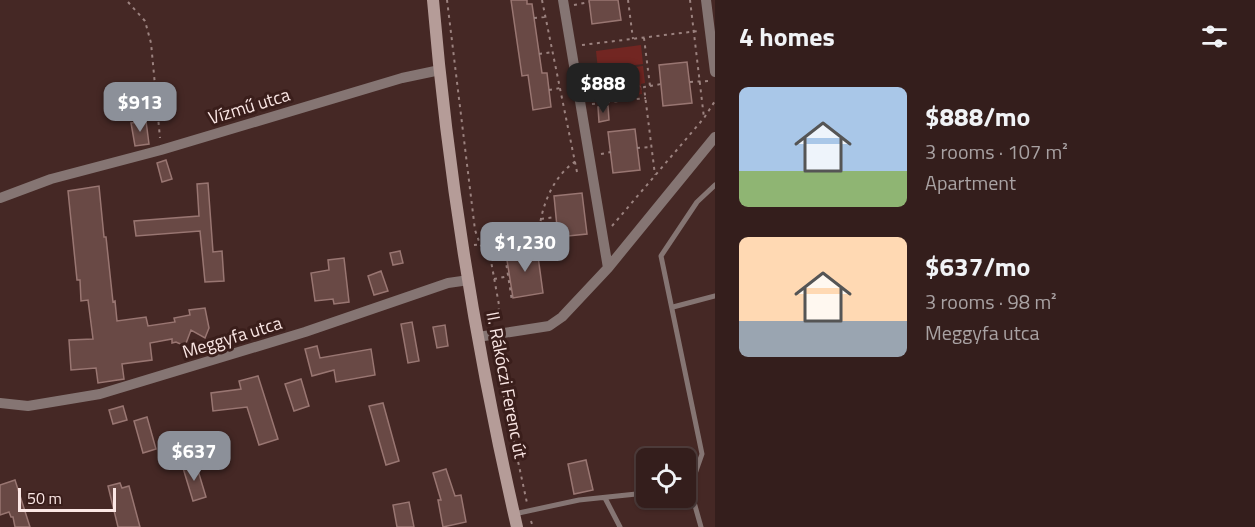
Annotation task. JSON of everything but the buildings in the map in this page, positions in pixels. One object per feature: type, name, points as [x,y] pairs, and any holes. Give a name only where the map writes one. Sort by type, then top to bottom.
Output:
[{"type":"main road","name":"II. Rákóczi Ferenc út","points":[[433,0],[440,70],[478,337],[516,521]]},
{"type":"street","points":[[564,0],[608,268]]},
{"type":"street","points":[[706,0],[715,72]]},
{"type":"street","name":"Vízmű utca","points":[[0,198],[51,179],[161,150],[402,78],[440,70]]},
{"type":"street","points":[[478,337],[549,326],[562,317],[608,268],[715,137]]},
{"type":"street","name":"Meggyfa utca","points":[[0,403],[28,406],[100,394],[305,332],[448,283],[469,280]]},
{"type":"lane","points":[[696,469],[702,454],[661,256],[697,202],[715,185]]},
{"type":"lane","points":[[673,307],[715,296]]},
{"type":"lane","points":[[516,521],[529,511],[579,500],[636,495]]},
{"type":"lane","points":[[605,498],[620,527]]},
{"type":"lane","points":[[694,508],[701,527]]},
{"type":"path","points":[[447,0],[475,230],[480,244],[492,261],[499,305],[499,373],[533,527]]},
{"type":"path","points":[[542,0],[577,172]]},
{"type":"path","points":[[628,0],[633,39]]},
{"type":"path","points":[[690,0],[704,118]]},
{"type":"path","points":[[128,2],[145,21],[151,44],[161,150]]},
{"type":"path","points":[[534,18],[546,17]]},
{"type":"path","points":[[571,46],[710,29]]},
{"type":"path","points":[[644,38],[650,86]]},
{"type":"path","points":[[618,41],[618,48]]},
{"type":"path","points":[[539,54],[553,52]]},
{"type":"path","points":[[690,82],[700,81]]},
{"type":"path","points":[[655,175],[644,87],[661,84]]},
{"type":"path","points":[[549,90],[560,88]]},
{"type":"path","points":[[600,104],[599,97],[602,96]]},
{"type":"path","points":[[564,108],[646,98]]},
{"type":"path","points":[[603,236],[704,118],[715,100]]},
{"type":"path","points":[[637,148],[652,147]]},
{"type":"path","points":[[480,244],[539,238],[540,219],[555,184],[566,169],[575,162]]},
{"type":"path","points":[[540,219],[556,217]]},
{"type":"path","points":[[503,243],[512,301]]},
{"type":"path","points":[[494,279],[508,277]]},
{"type":"green space","points":[[641,45],[643,64],[598,70],[596,51]]},
{"type":"green space","points":[[643,66],[645,83],[641,84],[642,94],[602,100],[599,72]]}]
